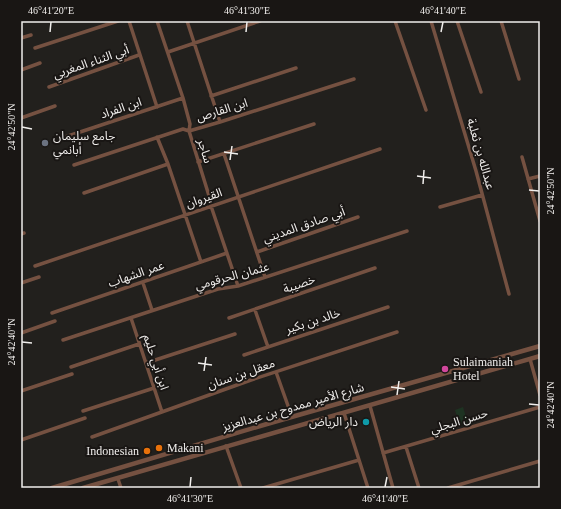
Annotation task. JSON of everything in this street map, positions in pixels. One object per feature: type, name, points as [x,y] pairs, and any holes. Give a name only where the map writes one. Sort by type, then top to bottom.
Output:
[{"type":"street","points":[[35,48],[118,21]]},
{"type":"street","points":[[128,21],[157,107]]},
{"type":"street","name":"ساجر","points":[[157,21],[183,98],[190,124],[189,131],[211,206],[238,286]]},
{"type":"street","points":[[186,21],[220,122]]},
{"type":"street","points":[[168,52],[260,21]]},
{"type":"street","points":[[395,21],[426,110]]},
{"type":"street","name":"عبدالله بن ثعلبة","points":[[431,21],[458,108],[509,294]]},
{"type":"street","points":[[457,21],[481,92]]},
{"type":"street","points":[[501,21],[519,79]]},
{"type":"street","points":[[21,38],[31,35]]},
{"type":"street","name":"أبي الثناء المغربي","points":[[49,87],[139,55]]},
{"type":"street","points":[[21,70],[40,64]]},
{"type":"street","points":[[211,96],[296,68]]},
{"type":"street","name":"ابن القارص","points":[[74,165],[183,129],[189,131],[220,122],[354,79]]},
{"type":"street","name":"ابن الفراد","points":[[66,137],[183,98]]},
{"type":"street","points":[[21,118],[55,106]]},
{"type":"street","points":[[198,162],[314,124]]},
{"type":"street","points":[[157,138],[168,164],[201,262]]},
{"type":"street","name":"القيروان","points":[[35,266],[380,149]]},
{"type":"street","points":[[224,154],[265,277]]},
{"type":"street","points":[[522,157],[540,221]]},
{"type":"street","points":[[84,193],[168,164]]},
{"type":"street","points":[[528,179],[540,176]]},
{"type":"street","points":[[440,207],[482,195]]},
{"type":"street","name":"أبي صادق المديني","points":[[257,252],[358,217]]},
{"type":"street","name":"عثمان الحرقومي","points":[[63,340],[218,289],[238,286],[407,231]]},
{"type":"street","name":"عمر الشهاب","points":[[52,313],[227,253]]},
{"type":"street","name":"خصيبة","points":[[229,318],[375,268]]},
{"type":"street","points":[[21,283],[39,277]]},
{"type":"street","points":[[143,283],[152,310]]},
{"type":"street","name":"خالد بن بكير","points":[[244,355],[388,307]]},
{"type":"street","points":[[255,310],[268,347]]},
{"type":"street","name":"ابن أبي حليم","points":[[131,318],[162,412]]},
{"type":"street","points":[[21,333],[55,321]]},
{"type":"street","name":"معقل بن سنان","points":[[92,437],[276,372],[397,332]]},
{"type":"street","points":[[146,363],[235,334]]},
{"type":"street","points":[[71,368],[139,344]]},
{"type":"street","name":"شارع الأمير ممدوح بن عبدالعزيز","points":[[52,488],[540,346]]},
{"type":"street","name":"شارع الأمير ممدوح بن عبدالعزيز","points":[[83,488],[540,356]]},
{"type":"street","points":[[530,359],[540,395]]},
{"type":"street","points":[[276,372],[292,417]]},
{"type":"street","points":[[21,391],[72,374]]},
{"type":"street","points":[[83,411],[154,388]]},
{"type":"street","points":[[370,406],[393,488]]},
{"type":"street","name":"حسن البجلي","points":[[383,453],[540,407]]},
{"type":"street","points":[[344,413],[368,488]]},
{"type":"street","points":[[21,440],[85,418]]},
{"type":"street","points":[[226,446],[241,488]]},
{"type":"street","points":[[406,447],[419,488]]},
{"type":"street","points":[[263,488],[359,460]]},
{"type":"street","points":[[448,488],[540,461]]},
{"type":"street","points":[[118,479],[121,488]]},
{"type":"green space","points":[[463,407],[468,424],[460,426],[455,410]]},
{"type":"place","name":"جامع سليمان أبانمي","points":[[45,143]]},
{"type":"place","name":"Sulaimaniah Hotel","points":[[445,369]]},
{"type":"place","name":"دار الرياض","points":[[366,422]]},
{"type":"place","name":"Makani","points":[[159,448]]},
{"type":"place","name":"Indonesian","points":[[147,451]]}]
